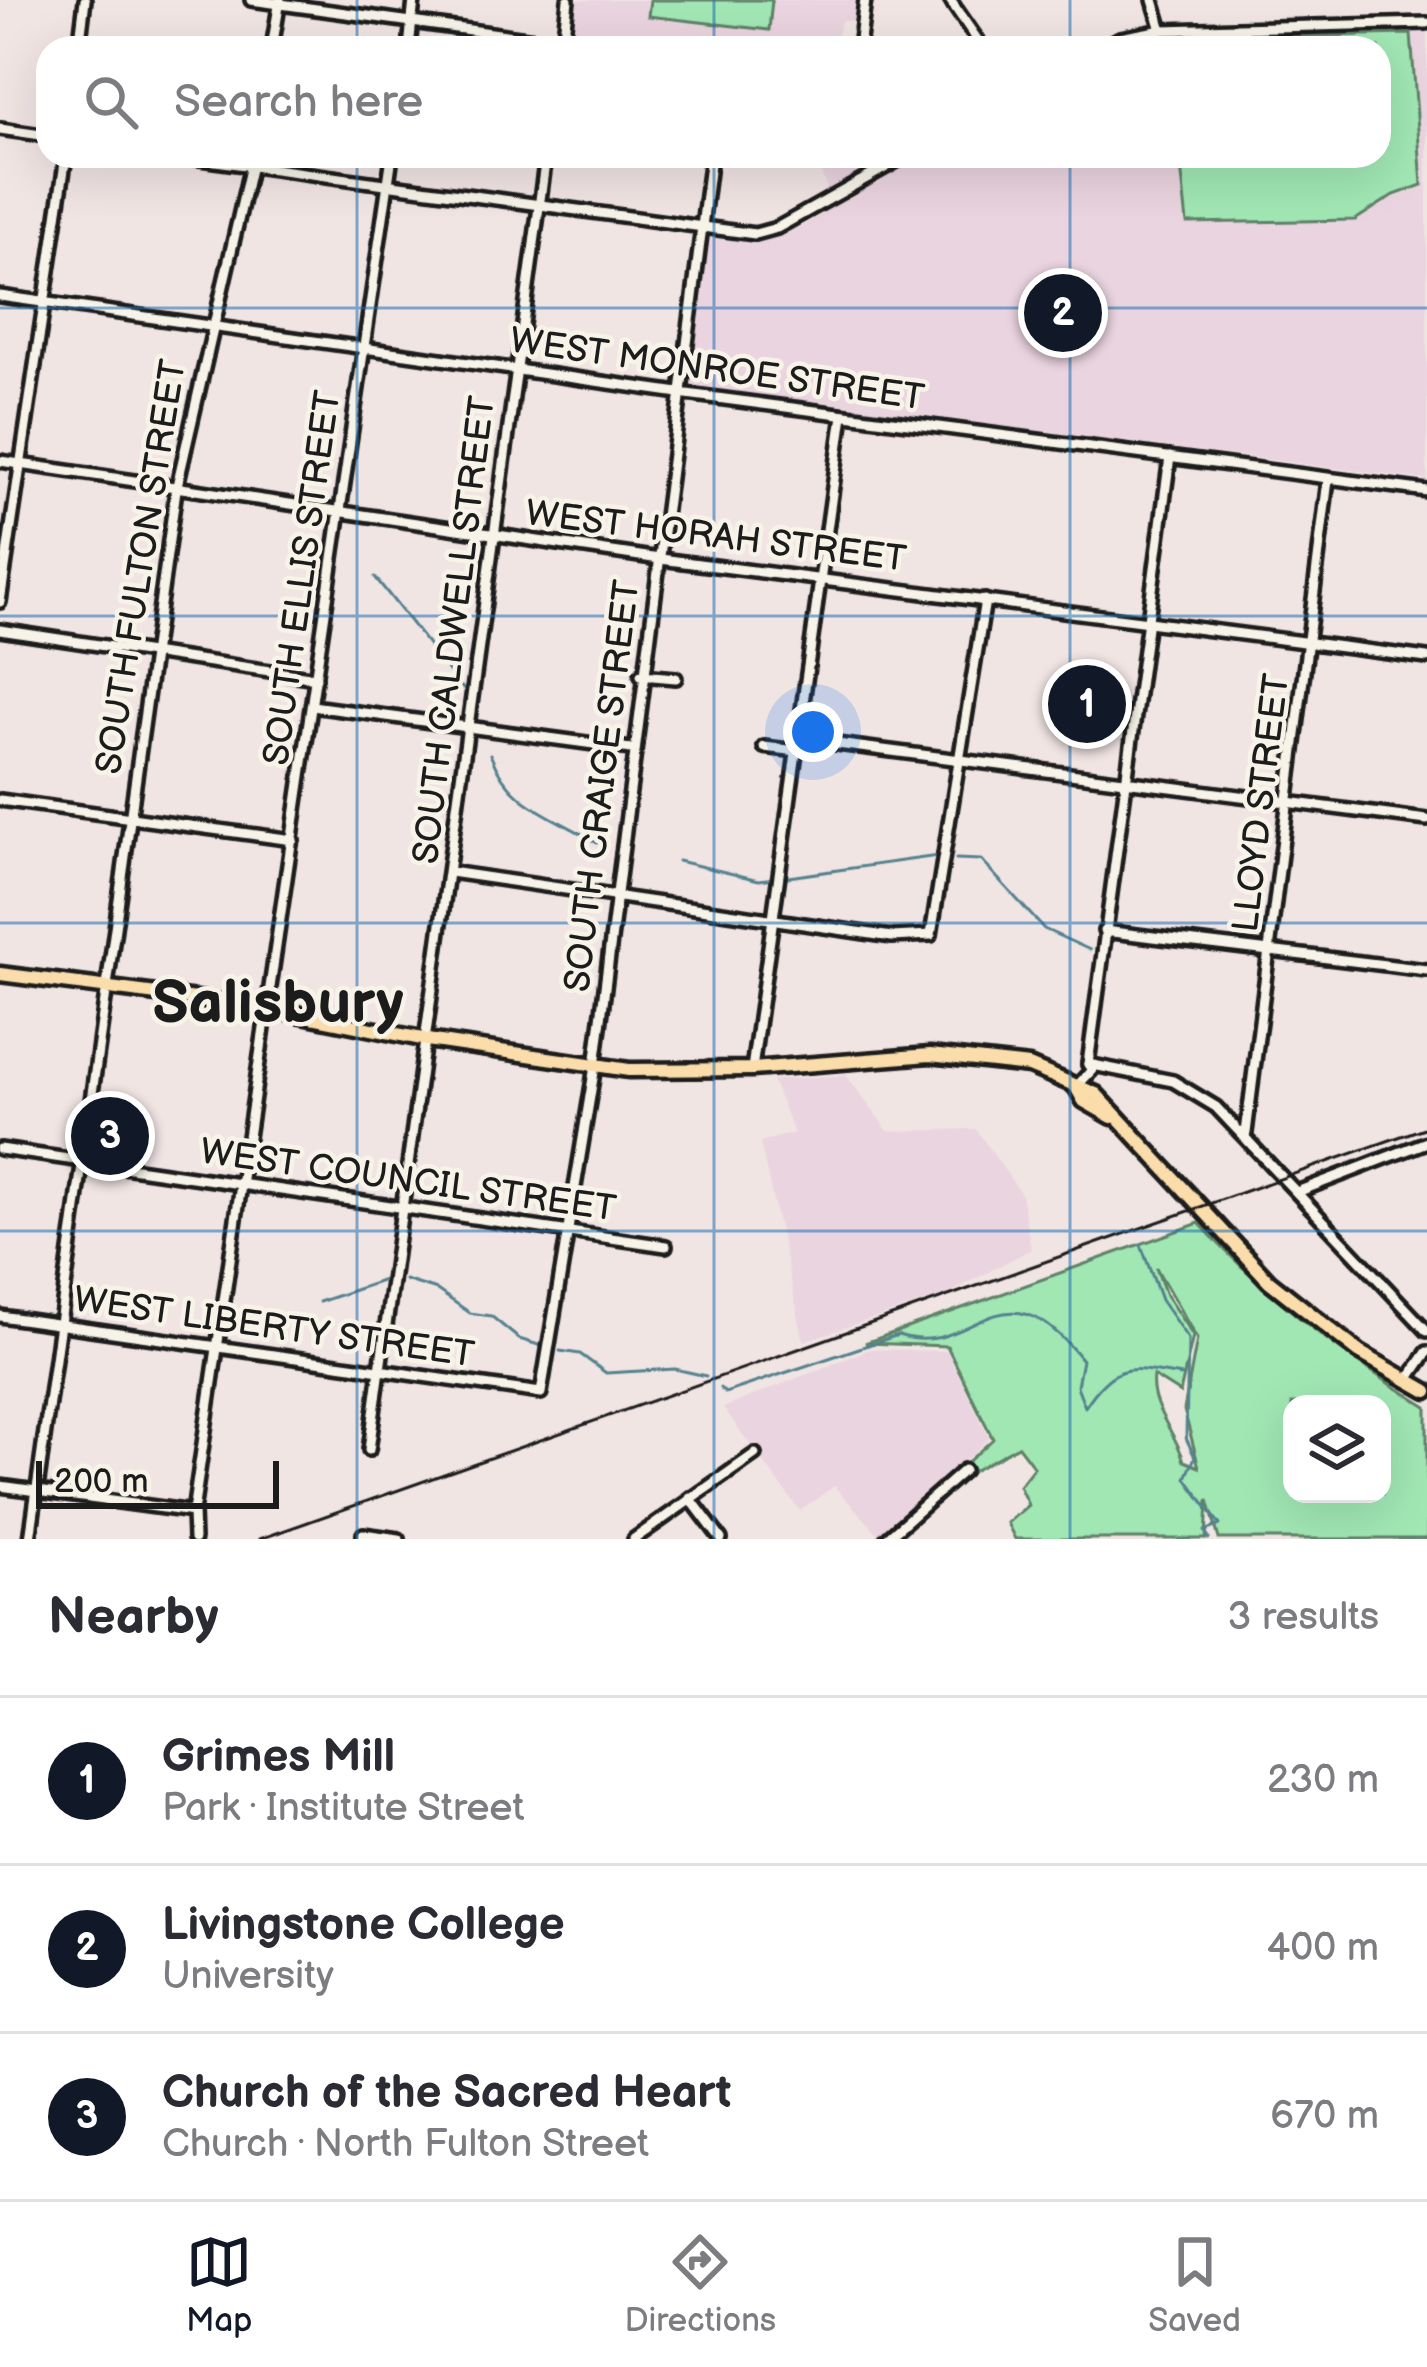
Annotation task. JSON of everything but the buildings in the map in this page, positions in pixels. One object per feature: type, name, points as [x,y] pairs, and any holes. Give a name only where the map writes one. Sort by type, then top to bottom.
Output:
[{"type":"main road","points":[[0,974],[267,1008],[595,1066],[664,1072],[752,1070],[976,1057],[1029,1066],[1076,1087],[1084,1101],[1112,1117],[1269,1281],[1314,1320],[1427,1391]]},
{"type":"street","points":[[80,36],[85,0]]},
{"type":"street","points":[[251,0],[504,36]]},
{"type":"street","points":[[410,36],[415,0]]},
{"type":"street","points":[[564,36],[568,0]]},
{"type":"street","points":[[860,36],[865,0]]},
{"type":"street","points":[[950,0],[975,36]]},
{"type":"street","points":[[1153,0],[1162,30]]},
{"type":"street","points":[[274,36],[280,2]]},
{"type":"street","points":[[1130,36],[1162,30],[1427,22]]},
{"type":"street","points":[[0,129],[36,134]]},
{"type":"street","points":[[0,602],[64,168]]},
{"type":"street","name":"SOUTH FULTON STREET","points":[[30,1539],[176,490],[209,326],[249,168]]},
{"type":"street","points":[[285,168],[387,186],[754,234],[777,228],[884,168]]},
{"type":"street","name":"SOUTH ELLIS STREET","points":[[194,1539],[193,1513],[390,168]]},
{"type":"street","name":"SOUTH CALDWELL STREET","points":[[369,1450],[544,168]]},
{"type":"street","name":"SOUTH CRAIGE STREET","points":[[541,1394],[595,1066],[641,675],[710,168]]},
{"type":"street","name":"WEST MONROE STREET","points":[[0,296],[679,393],[1427,490]]},
{"type":"street","points":[[752,1070],[843,415]]},
{"type":"street","points":[[1076,1087],[1092,1070],[1088,1064],[1104,931],[1169,457]]},
{"type":"street","name":"WEST HORAH STREET","points":[[0,461],[340,514],[1427,658]]},
{"type":"street","name":"LLOYD STREET","points":[[1246,1133],[1328,479]]},
{"type":"street","points":[[450,872],[892,937],[935,932],[985,599]]},
{"type":"street","points":[[0,630],[316,678]]},
{"type":"street","points":[[641,675],[676,678]]},
{"type":"street","points":[[312,706],[632,748]]},
{"type":"street","points":[[764,747],[798,745],[960,760],[1427,820]]},
{"type":"street","points":[[0,800],[293,840]]},
{"type":"street","points":[[1104,931],[1427,970]]},
{"type":"street","points":[[1088,1064],[1173,1081],[1201,1094],[1246,1133],[1427,1330]]},
{"type":"street","points":[[1297,1192],[1427,1142]]},
{"type":"street","name":"WEST COUNCIL STREET","points":[[0,1149],[666,1246]]},
{"type":"street","name":"WEST LIBERTY STREET","points":[[0,1316],[541,1394]]},
{"type":"street","points":[[1407,1381],[1427,1352]]},
{"type":"street","points":[[634,1539],[755,1454]]},
{"type":"street","points":[[886,1539],[964,1470]]},
{"type":"street","points":[[0,1486],[193,1513]]},
{"type":"street","points":[[690,1498],[721,1539]]},
{"type":"street","points":[[363,1536],[399,1539]]},
{"type":"shaded area","points":[[576,0],[856,0],[853,21],[841,21],[837,36],[571,35]]},
{"type":"shaded area","points":[[1427,23],[1427,480],[689,386],[707,237],[762,240],[802,226],[834,206],[819,168],[1391,168],[1391,36],[1211,36]]},
{"type":"shaded area","points":[[846,1075],[888,1131],[976,1129],[1021,1194],[1031,1249],[946,1295],[804,1341],[760,1142],[794,1133],[772,1080]]},
{"type":"shaded area","points":[[870,1349],[947,1351],[989,1438],[883,1539],[834,1486],[800,1511],[723,1408]]},
{"type":"green space","points":[[650,0],[772,0],[769,30],[648,16]]},
{"type":"green space","points":[[1411,34],[1422,185],[1394,195],[1355,220],[1187,223],[1181,168],[1391,168],[1391,36],[1314,36]]},
{"type":"green space","points":[[1199,1223],[1306,1323],[1427,1407],[1427,1539],[1219,1539],[1208,1500],[1206,1539],[1015,1539],[1007,1523],[1028,1505],[1019,1486],[1034,1467],[1018,1446],[966,1475],[961,1468],[993,1439],[947,1346],[865,1343]],"holes":[[[1156,1268],[1197,1339],[1184,1410],[1199,1467],[1184,1461],[1155,1398],[1153,1376],[1180,1393],[1193,1336],[1166,1295]]]},
{"type":"waterway","points":[[375,577],[463,689]]},
{"type":"waterway","points":[[490,754],[522,799],[597,843]]},
{"type":"waterway","points":[[788,877],[938,856]]},
{"type":"waterway","points":[[956,859],[981,860],[1044,929],[1090,950]]},
{"type":"waterway","points":[[678,861],[759,880],[774,878]]},
{"type":"waterway","points":[[1141,1245],[1161,1300],[1188,1339],[1186,1438],[1195,1457],[1186,1478],[1220,1525],[1205,1531],[1209,1539]]},
{"type":"waterway","points":[[319,1302],[387,1279]]},
{"type":"waterway","points":[[405,1280],[437,1290],[470,1313],[491,1316],[519,1339],[542,1346]]},
{"type":"waterway","points":[[720,1388],[725,1393],[898,1335],[925,1339],[948,1335],[1008,1312],[1029,1315],[1053,1330],[1082,1360],[1077,1386],[1085,1407],[1118,1373],[1140,1370],[1183,1376]]},
{"type":"waterway","points":[[560,1351],[580,1354],[606,1373],[675,1369],[706,1376]]},
{"type":"railway","points":[[260,1539],[1427,1127]]},
{"type":"place","name":"Livingstone College","points":[[1063,313]]},
{"type":"place","name":"Grimes Mill","points":[[1087,704]]},
{"type":"place","name":"Church of the Sacred Heart","points":[[110,1136]]},
{"type":"district","name":"Salisbury","points":[[278,1004]]}]
